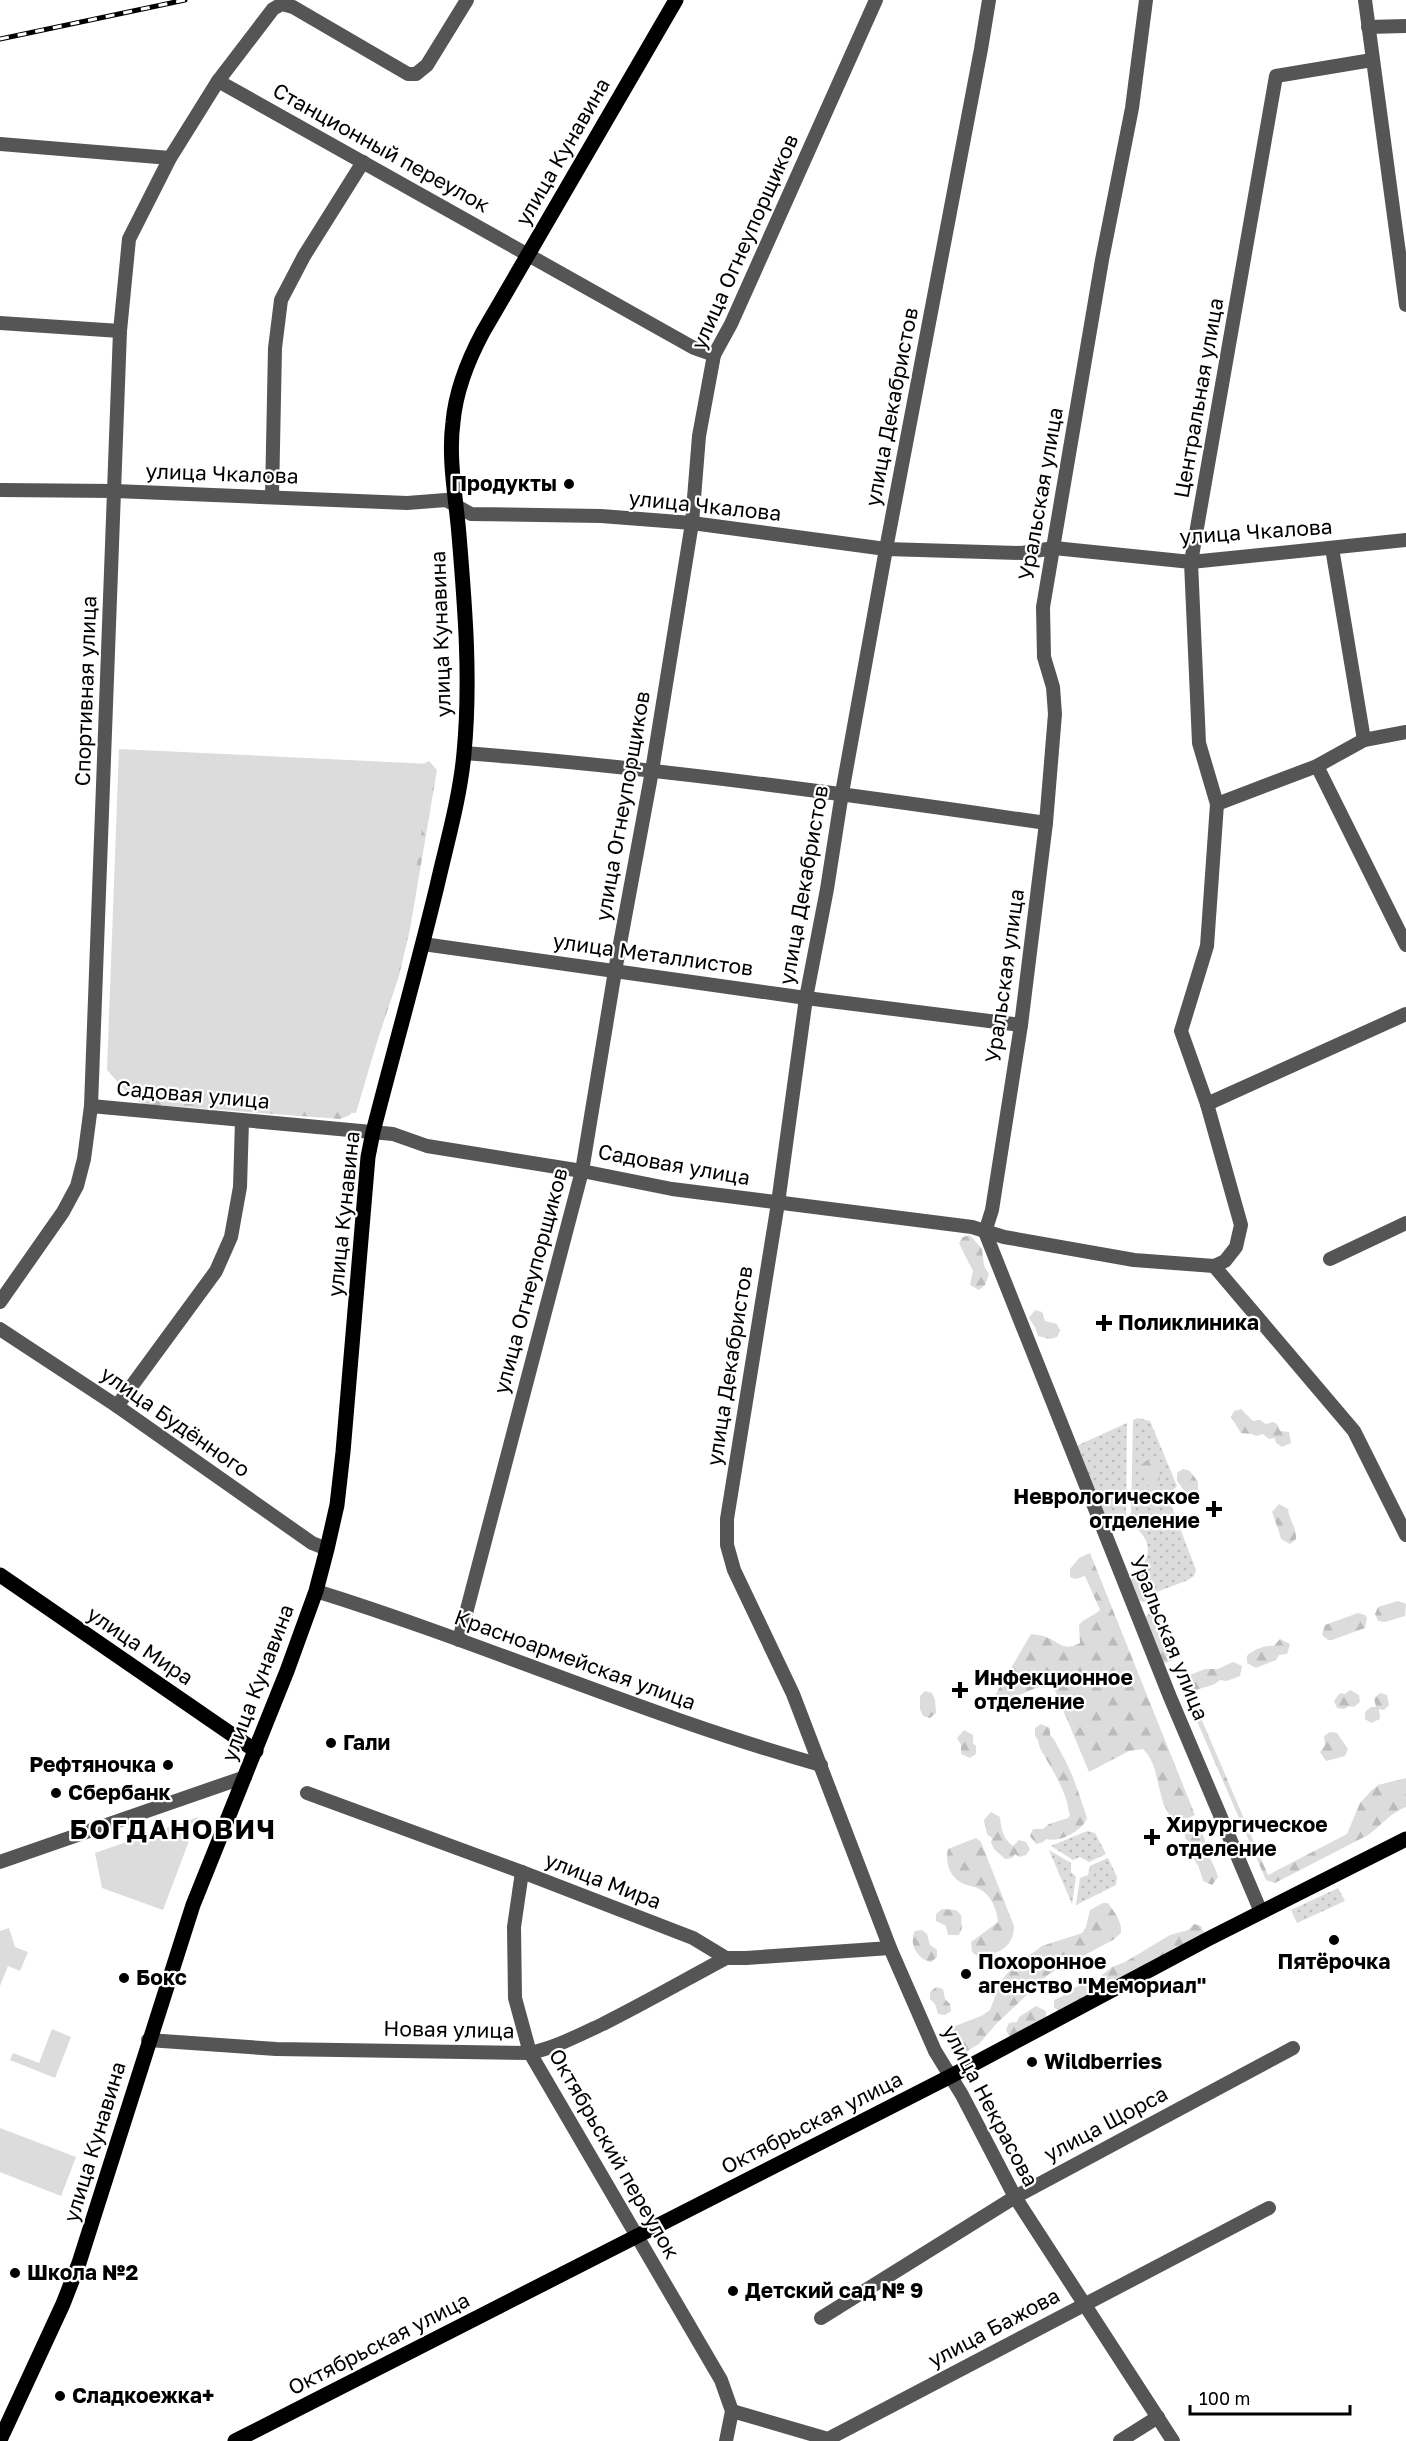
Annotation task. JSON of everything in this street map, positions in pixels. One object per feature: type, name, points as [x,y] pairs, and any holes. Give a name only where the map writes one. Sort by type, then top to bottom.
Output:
[{"type":"main road","name":"улица Кунавина","points":[[0,2440],[63,2304],[79,2263],[148,2040],[193,1905],[256,1751],[316,1591],[337,1505],[368,1157],[457,802],[464,753],[468,682],[466,619],[453,479],[452,423],[458,392],[468,360],[676,0]]},
{"type":"main road","name":"улица Мира","points":[[0,1575],[256,1751]]},
{"type":"main road","name":"Октябрьская улица","points":[[235,2441],[637,2234],[951,2076],[1406,1839]]},
{"type":"street","name":"Спортивная улица","points":[[0,1302],[63,1212],[77,1186],[84,1160],[91,1106],[120,331],[129,239],[170,158],[218,81],[273,9],[282,4],[293,7],[408,74],[416,74],[426,65],[467,0]]},
{"type":"street","name":"улица Огнеупорщиков","points":[[459,1640],[582,1171],[615,971],[652,771],[692,523],[699,436],[714,355],[736,314],[876,0]]},
{"type":"street","name":"улица Декабристов","points":[[821,1765],[793,1694],[734,1570],[727,1545],[727,1519],[778,1203],[806,998],[886,549],[989,0]]},
{"type":"street","name":"Уральская улица","points":[[1146,0],[1132,108],[1102,260],[1043,607],[1044,657],[1053,687],[1055,714],[1046,823],[1021,1025],[992,1210],[985,1232],[1170,1697],[1262,1912]]},
{"type":"street","points":[[1365,0],[1406,305]]},
{"type":"street","points":[[1368,27],[1406,26]]},
{"type":"street","name":"Центральная улица","points":[[1214,1266],[1225,1261],[1236,1247],[1240,1225],[1207,1104],[1181,1031],[1207,946],[1217,804],[1199,743],[1191,562],[1276,76],[1372,60]]},
{"type":"street","name":"Станционный переулок","points":[[218,81],[694,348],[714,355]]},
{"type":"street","points":[[0,144],[170,158]]},
{"type":"street","points":[[272,496],[275,348],[281,300],[304,256],[363,162]]},
{"type":"street","points":[[0,323],[120,331]]},
{"type":"street","name":"улица Чкалова","points":[[0,490],[115,490],[408,503],[447,500],[471,514],[601,516],[692,523],[886,549],[1022,553],[1054,548],[1191,562],[1406,540]]},
{"type":"street","points":[[1332,548],[1364,740]]},
{"type":"street","points":[[1217,804],[1317,766],[1364,740],[1406,732]]},
{"type":"street","points":[[464,753],[652,771],[842,793],[1046,823]]},
{"type":"street","points":[[1317,766],[1406,945]]},
{"type":"street","name":"улица Металлистов","points":[[423,944],[806,998],[1021,1025]]},
{"type":"street","points":[[1207,1104],[1406,1014]]},
{"type":"street","name":"Садовая улица","points":[[91,1106],[393,1134],[427,1146],[582,1171],[672,1189],[972,1227],[985,1232],[1134,1260],[1214,1266]]},
{"type":"street","points":[[117,1406],[216,1271],[231,1237],[240,1187],[242,1121]]},
{"type":"street","points":[[1330,1259],[1406,1223]]},
{"type":"street","points":[[1214,1266],[1354,1431],[1406,1535]]},
{"type":"street","name":"улица Будённого","points":[[0,1329],[117,1406],[312,1543],[327,1549]]},
{"type":"street","name":"Красноармейская улица","points":[[316,1591],[750,1744],[821,1765]]},
{"type":"street","name":"улица Некрасова","points":[[821,1765],[890,1948],[935,2051],[951,2076],[1014,2197],[1173,2441]]},
{"type":"street","points":[[0,1862],[245,1777]]},
{"type":"street","name":"улица Мира","points":[[307,1793],[693,1938],[726,1958]]},
{"type":"street","name":"Октябрьский переулок","points":[[522,1872],[514,1927],[515,1998],[530,2053],[721,2380],[732,2411]]},
{"type":"street","points":[[726,1958],[890,1948]]},
{"type":"street","name":"Новая улица","points":[[148,2040],[276,2049],[530,2053],[570,2040],[641,2005],[726,1958]]},
{"type":"street","name":"улица Щорса","points":[[821,2318],[1014,2197],[1293,2048]]},
{"type":"street","name":"улица Бажова","points":[[732,2411],[828,2439],[1269,2208]]},
{"type":"street","points":[[726,2441],[732,2411]]},
{"type":"street","points":[[1120,2441],[1158,2417]]},
{"type":"green space","points":[[119,749],[431,764],[406,943],[356,1113],[131,1097],[107,1070]]},
{"type":"green space","points":[[429,761],[437,770],[410,929],[399,976],[355,1107],[350,1115],[340,1119],[143,1104],[138,1101],[149,1094],[418,767]]},
{"type":"green space","points":[[970,1235],[982,1249],[984,1266],[989,1274],[985,1285],[979,1290],[970,1285],[973,1270],[959,1243],[963,1237]]},
{"type":"green space","points":[[1035,1310],[1042,1312],[1045,1321],[1057,1324],[1060,1331],[1057,1337],[1050,1339],[1038,1336],[1029,1318]]},
{"type":"green space","points":[[1241,1409],[1253,1421],[1260,1420],[1266,1424],[1273,1422],[1277,1424],[1280,1431],[1289,1432],[1291,1443],[1282,1447],[1276,1443],[1275,1438],[1269,1439],[1263,1434],[1256,1436],[1241,1433],[1231,1417],[1234,1411]]},
{"type":"green space","points":[[1138,1418],[1150,1421],[1177,1486],[1168,1497],[1196,1570],[1194,1576],[1188,1580],[1139,1599],[1130,1579],[1143,1566],[1148,1552],[1144,1538],[1131,1525],[1133,1420]]},
{"type":"green space","points":[[1127,1423],[1126,1522],[1107,1529],[1074,1447]]},
{"type":"green space","points":[[1147,1460],[1154,1462],[1160,1475],[1159,1484],[1163,1491],[1157,1499],[1148,1495],[1149,1486],[1141,1472],[1141,1465]]},
{"type":"green space","points":[[1183,1469],[1190,1471],[1198,1482],[1198,1490],[1202,1497],[1195,1505],[1186,1501],[1186,1493],[1177,1481],[1177,1473]]},
{"type":"green space","points":[[1279,1504],[1288,1509],[1295,1532],[1296,1539],[1290,1544],[1281,1539],[1272,1512]]},
{"type":"green space","points":[[1090,1553],[1195,1815],[1177,1823],[1165,1807],[1154,1766],[1143,1749],[1129,1751],[1089,1772],[1054,1688],[1045,1684],[999,1704],[994,1697],[1031,1634],[1044,1636],[1066,1647],[1080,1643],[1079,1625],[1100,1610],[1085,1576],[1075,1579],[1070,1577],[1070,1569],[1079,1558]]},
{"type":"green space","points":[[1139,1573],[1144,1577],[1154,1577],[1157,1583],[1150,1592],[1150,1597],[1144,1602],[1137,1600],[1135,1589],[1129,1581],[1132,1575]]},
{"type":"green space","points":[[1398,1601],[1406,1604],[1405,1616],[1385,1622],[1378,1621],[1375,1614],[1378,1607]]},
{"type":"green space","points":[[1150,1613],[1159,1618],[1169,1642],[1169,1649],[1173,1653],[1173,1660],[1163,1664],[1144,1618]]},
{"type":"green space","points":[[1358,1613],[1367,1618],[1365,1628],[1332,1640],[1322,1635],[1325,1625]]},
{"type":"green space","points":[[1280,1639],[1290,1644],[1287,1654],[1279,1655],[1276,1660],[1256,1668],[1247,1663],[1249,1654],[1263,1647],[1274,1646]]},
{"type":"green space","points":[[1233,1662],[1242,1666],[1240,1676],[1227,1681],[1220,1680],[1192,1692],[1183,1687],[1185,1677],[1205,1669],[1218,1669]]},
{"type":"green space","points":[[1350,1690],[1359,1695],[1360,1702],[1354,1707],[1337,1708],[1334,1701],[1340,1693],[1345,1694]]},
{"type":"green space","points":[[925,1691],[932,1693],[935,1700],[936,1713],[930,1718],[923,1716],[920,1709],[920,1696]]},
{"type":"green space","points":[[1380,1693],[1387,1695],[1389,1705],[1384,1710],[1379,1709],[1380,1719],[1371,1723],[1365,1719],[1365,1712],[1371,1707],[1376,1707],[1374,1698]]},
{"type":"green space","points":[[1198,1711],[1268,1875],[1347,1834],[1360,1803],[1378,1785],[1406,1778],[1406,1807],[1368,1835],[1275,1883],[1266,1880],[1193,1712]]},
{"type":"green space","points":[[1041,1724],[1050,1728],[1050,1735],[1069,1767],[1087,1818],[1070,1835],[1052,1840],[1046,1839],[1036,1844],[1030,1836],[1033,1829],[1043,1829],[1070,1815],[1062,1789],[1035,1736],[1035,1728]]},
{"type":"green space","points":[[964,1730],[973,1735],[973,1743],[976,1746],[976,1754],[970,1758],[961,1754],[961,1745],[957,1738]]},
{"type":"green space","points":[[1330,1732],[1337,1733],[1348,1749],[1345,1756],[1326,1761],[1320,1752],[1325,1745],[1324,1736]]},
{"type":"green space","points":[[991,1812],[1000,1817],[1003,1833],[1013,1846],[1019,1840],[1026,1842],[1030,1849],[1026,1855],[1019,1857],[1015,1854],[1012,1858],[1005,1859],[994,1849],[984,1820]]},
{"type":"green space","points":[[198,1817],[163,1910],[102,1888],[95,1853]]},
{"type":"green space","points":[[1195,1826],[1204,1838],[1218,1877],[1212,1885],[1203,1881],[1199,1867],[1192,1856],[1190,1843],[1185,1838],[1185,1831]]},
{"type":"green space","points":[[1087,1831],[1095,1833],[1106,1854],[1089,1862],[1080,1857],[1073,1860],[1051,1846]]},
{"type":"green space","points":[[976,1838],[981,1842],[1014,1926],[1012,1939],[1005,1948],[982,1957],[972,1952],[971,1942],[998,1922],[996,1910],[990,1898],[982,1890],[962,1883],[954,1877],[947,1859],[948,1849]]},
{"type":"green space","points":[[1049,1850],[1071,1863],[1071,1872],[1076,1877],[1072,1904]]},
{"type":"green space","points":[[1108,1858],[1117,1877],[1116,1885],[1076,1905],[1080,1878],[1088,1875],[1090,1866]]},
{"type":"green space","points":[[1338,1888],[1345,1901],[1297,1923],[1291,1910]]},
{"type":"green space","points":[[1103,1903],[1108,1903],[1115,1914],[1121,1933],[1113,1940],[1049,1974],[996,2024],[979,2044],[964,2053],[952,2049],[948,2037],[955,2026],[990,2010],[1001,1981],[1010,1970],[1042,1946],[1082,1933],[1086,1927],[1090,1910]]},
{"type":"green space","points":[[942,1909],[956,1910],[961,1915],[962,1928],[959,1935],[948,1935],[946,1926],[936,1921],[936,1914]]},
{"type":"green space","points":[[1194,1924],[1201,1926],[1204,1933],[1059,2012],[1054,2007],[1054,2000],[1063,1996],[1065,1991],[1096,1980],[1112,1967],[1125,1962],[1170,1935],[1188,1930]]},
{"type":"green space","points":[[9,1928],[15,1947],[28,1952],[20,1971],[8,1966],[0,1986],[0,1931]]},
{"type":"green space","points":[[922,1930],[927,1934],[930,1945],[937,1950],[937,1957],[931,1962],[922,1958],[915,1950],[913,1936],[915,1931]]},
{"type":"green space","points":[[936,1987],[943,1989],[945,1999],[950,2004],[951,2011],[945,2015],[938,2014],[935,2004],[930,1999],[930,1992]]},
{"type":"green space","points":[[1036,2006],[1046,2011],[1046,2018],[1012,2038],[1009,2036],[1006,2030],[1009,2023],[1017,2022],[1019,2017]]},
{"type":"green space","points":[[52,2029],[71,2037],[55,2078],[10,2060],[13,2053],[39,2063]]},
{"type":"green space","points":[[0,2128],[76,2157],[61,2196],[0,2172]]},
{"type":"railway","points":[[0,39],[185,0]]},
{"type":"place","name":"Продукты","points":[[569,484]]},
{"type":"place","name":"Поликлиника","points":[[1104,1323]]},
{"type":"place","name":"Неврологическое отделение","points":[[1214,1509]]},
{"type":"place","name":"Инфекционное отделение","points":[[960,1690]]},
{"type":"place","name":"Гали","points":[[331,1743]]},
{"type":"place","name":"Рефтяночка","points":[[168,1765]]},
{"type":"place","name":"Сбербанк","points":[[56,1793]]},
{"type":"place","name":"Хирургическое отделение","points":[[1152,1837]]},
{"type":"place","name":"Пятёрочка","points":[[1334,1940]]},
{"type":"place","name":"Похоронное агенство \"Мемориал\"","points":[[966,1974]]},
{"type":"place","name":"Бокс","points":[[124,1978]]},
{"type":"place","name":"Wildberries","points":[[1032,2062]]},
{"type":"place","name":"Школа №2","points":[[15,2273]]},
{"type":"place","name":"Детский сад № 9","points":[[733,2291]]},
{"type":"place","name":"Сладкоежка+","points":[[60,2396]]},
{"type":"district","name":"БОГДАНОВИЧ","points":[[173,1830]]}]
